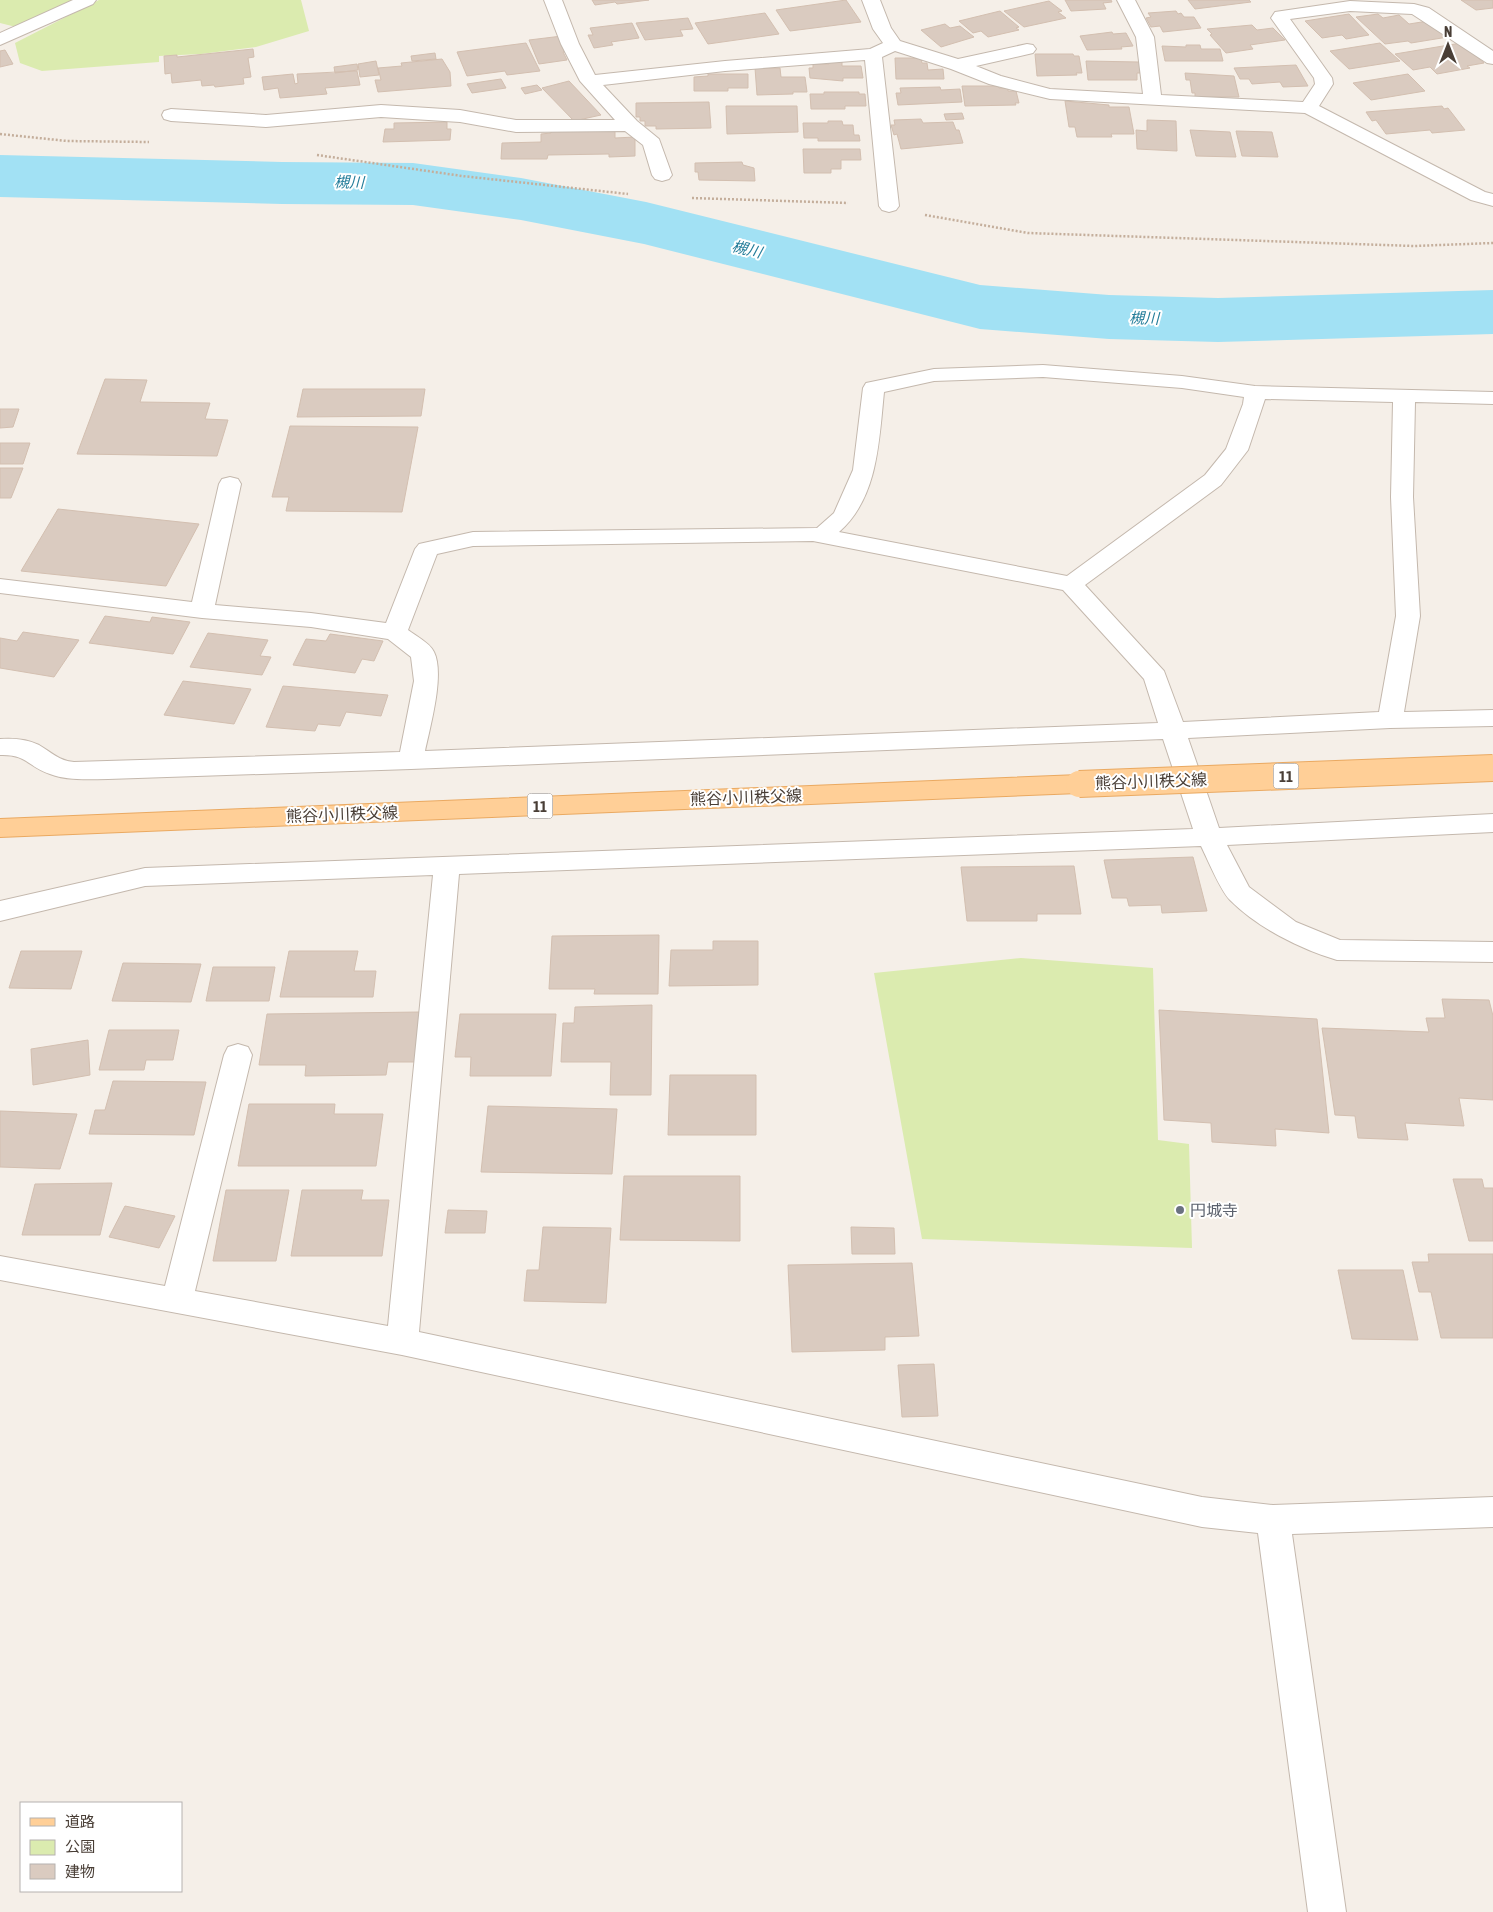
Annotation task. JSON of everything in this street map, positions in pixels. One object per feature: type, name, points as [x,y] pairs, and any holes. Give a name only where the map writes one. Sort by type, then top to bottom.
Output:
[{"type":"main road","name":"熊谷小川秩父線","points":[[0,828],[1493,768]]},
{"type":"street","points":[[0,40],[87,0]]},
{"type":"street","points":[[553,0],[570,44],[589,81],[630,125],[652,143],[662,175]]},
{"type":"street","points":[[871,0],[882,28],[894,45],[957,65],[995,80],[1050,94],[1309,108],[1478,196],[1493,200]]},
{"type":"street","points":[[1126,0],[1145,37],[1153,100]]},
{"type":"street","points":[[1309,108],[1324,84],[1323,78],[1280,18],[1282,16],[1348,3],[1406,8],[1423,12],[1493,59]]},
{"type":"street","points":[[589,81],[725,66],[872,54],[894,45]]},
{"type":"street","points":[[957,65],[1027,49]]},
{"type":"street","points":[[872,54],[889,206]]},
{"type":"street","points":[[171,115],[266,121],[380,111],[460,116],[516,126],[630,125]]},
{"type":"street","points":[[821,536],[844,516],[864,470],[874,388],[934,375],[1043,371],[1182,382],[1255,392],[1493,398]]},
{"type":"street","points":[[1071,584],[1212,480],[1238,450],[1254,404],[1255,392]]},
{"type":"street","points":[[1390,720],[1408,616],[1402,497],[1404,395]]},
{"type":"street","points":[[202,611],[230,484]]},
{"type":"street","points":[[395,632],[427,549],[472,539],[813,534],[1071,584],[1155,677],[1209,837],[1239,893],[1286,929],[1337,950],[1493,952]]},
{"type":"street","points":[[0,586],[202,611],[310,620],[395,632],[423,654],[426,681],[411,760]]},
{"type":"street","points":[[0,747],[10,746],[32,750],[58,769],[108,770],[1173,731],[1390,720],[1493,718]]},
{"type":"street","points":[[0,911],[145,877],[1209,837],[1493,823]]},
{"type":"street","points":[[402,1342],[447,865]]},
{"type":"street","points":[[177,1300],[238,1055]]},
{"type":"street","points":[[0,1268],[402,1342],[1202,1512],[1273,1520],[1493,1512]]},
{"type":"street","points":[[1273,1520],[1327,1912]]},
{"type":"path","points":[[0,134],[68,141],[150,142]]},
{"type":"path","points":[[317,155],[462,176],[628,194]]},
{"type":"path","points":[[687,198],[889,206],[920,214],[1028,233],[1227,238],[1414,246],[1493,243]]},
{"type":"green space","points":[[0,0],[76,0],[16,27],[0,23]]},
{"type":"green space","points":[[99,0],[301,0],[309,31],[256,47],[201,54],[159,56],[159,62],[42,71],[20,63],[15,43]]},
{"type":"green space","points":[[1021,958],[1153,968],[1158,1140],[1189,1144],[1192,1248],[922,1239],[874,973]]},
{"type":"building","points":[[592,0],[649,0],[595,5]]},
{"type":"building","points":[[846,0],[861,22],[790,31],[776,10]]},
{"type":"building","points":[[1065,0],[1111,0],[1112,2],[1103,3],[1106,9],[1071,11]]},
{"type":"building","points":[[1188,0],[1249,0],[1251,2],[1195,9]]},
{"type":"building","points":[[1461,0],[1493,0],[1493,8],[1476,10]]},
{"type":"building","points":[[1049,1],[1062,11],[1058,12],[1066,18],[1024,27],[1004,11]]},
{"type":"building","points":[[1000,11],[1019,27],[1016,28],[1019,30],[988,37],[981,31],[973,33],[959,21]]},
{"type":"building","points":[[1176,11],[1184,17],[1194,17],[1201,28],[1163,32],[1160,26],[1151,27],[1146,18],[1151,17],[1148,13]]},
{"type":"building","points":[[765,13],[779,34],[708,44],[695,23]]},
{"type":"building","points":[[1349,14],[1369,35],[1346,39],[1342,35],[1322,38],[1305,21]]},
{"type":"building","points":[[1378,14],[1383,18],[1399,15],[1409,24],[1428,21],[1448,37],[1411,43],[1408,41],[1385,44],[1356,17]]},
{"type":"building","points":[[688,18],[693,29],[680,30],[683,36],[645,40],[636,23]]},
{"type":"building","points":[[632,23],[639,38],[611,42],[613,45],[594,48],[588,35],[593,35],[590,28]]},
{"type":"building","points":[[945,24],[950,28],[960,26],[974,37],[941,47],[921,30]]},
{"type":"building","points":[[1252,25],[1257,30],[1273,28],[1285,40],[1250,45],[1253,49],[1226,53],[1207,29]]},
{"type":"building","points":[[1112,32],[1113,34],[1126,33],[1133,46],[1121,47],[1122,49],[1087,50],[1080,36]]},
{"type":"building","points":[[562,36],[568,51],[563,52],[567,60],[539,64],[529,40]]},
{"type":"building","points":[[526,43],[540,71],[507,75],[505,71],[467,76],[457,52]]},
{"type":"building","points":[[1380,43],[1400,61],[1349,69],[1330,51]]},
{"type":"building","points":[[1461,43],[1484,63],[1467,66],[1470,68],[1437,74],[1430,67],[1413,70],[1395,54]]},
{"type":"building","points":[[1186,45],[1200,45],[1201,49],[1220,49],[1223,61],[1165,61],[1162,46],[1186,47]]},
{"type":"building","points":[[253,49],[254,57],[248,58],[251,77],[243,78],[244,84],[215,87],[214,85],[202,86],[201,80],[172,83],[171,73],[165,74],[164,56],[177,55],[177,57]]},
{"type":"building","points":[[5,50],[13,64],[0,67],[0,51]]},
{"type":"building","points":[[435,53],[436,59],[412,61],[411,56]]},
{"type":"building","points":[[1035,54],[1073,54],[1074,56],[1079,56],[1082,73],[1076,73],[1077,75],[1037,76]]},
{"type":"building","points":[[895,58],[921,58],[922,63],[927,63],[928,70],[943,69],[944,79],[896,79]]},
{"type":"building","points":[[442,59],[450,72],[451,86],[378,92],[375,80],[381,80],[378,68],[402,66],[401,63]]},
{"type":"building","points":[[376,61],[379,75],[360,77],[358,64]]},
{"type":"building","points":[[829,61],[842,61],[842,66],[861,66],[863,78],[843,78],[843,81],[810,78],[809,68],[813,68],[813,64],[829,64]]},
{"type":"building","points":[[1086,61],[1139,62],[1141,73],[1137,73],[1137,80],[1088,80]]},
{"type":"building","points":[[357,64],[358,70],[335,73],[334,67]]},
{"type":"building","points":[[1296,65],[1308,86],[1283,87],[1280,82],[1252,84],[1249,79],[1240,79],[1234,68]]},
{"type":"building","points":[[755,68],[780,68],[781,77],[805,77],[807,92],[757,95]]},
{"type":"building","points":[[357,71],[360,85],[325,88],[327,94],[280,98],[278,88],[264,90],[262,77],[293,74],[295,84],[298,83],[297,74]]},
{"type":"building","points":[[1185,73],[1234,76],[1239,97],[1195,97],[1195,93],[1192,93],[1190,80],[1186,80]]},
{"type":"building","points":[[708,74],[748,74],[748,88],[728,88],[728,91],[694,91],[694,77],[708,76]]},
{"type":"building","points":[[1408,74],[1425,91],[1371,100],[1353,83]]},
{"type":"building","points":[[501,79],[506,88],[472,93],[467,84]]},
{"type":"building","points":[[569,81],[601,115],[574,121],[542,88]]},
{"type":"building","points":[[537,85],[542,90],[525,94],[521,88]]},
{"type":"building","points":[[962,86],[998,86],[999,88],[1008,88],[1008,91],[1016,91],[1019,103],[1015,103],[1016,105],[965,106]]},
{"type":"building","points":[[940,87],[941,90],[960,89],[962,102],[898,105],[896,93],[901,93],[900,88]]},
{"type":"building","points":[[824,92],[859,92],[859,94],[865,94],[866,106],[845,106],[845,109],[811,109],[810,94],[824,94]]},
{"type":"building","points":[[1065,101],[1109,105],[1109,107],[1129,107],[1134,134],[1111,134],[1112,137],[1077,137],[1075,127],[1069,127]]},
{"type":"building","points":[[709,102],[711,128],[656,129],[656,126],[645,126],[645,121],[640,121],[640,117],[636,117],[636,103]]},
{"type":"building","points":[[726,106],[797,106],[798,132],[727,134]]},
{"type":"building","points":[[1442,106],[1444,109],[1448,108],[1465,130],[1432,133],[1430,130],[1386,134],[1376,120],[1372,121],[1366,112]]},
{"type":"building","points":[[962,113],[964,119],[946,120],[944,114]]},
{"type":"building","points":[[921,119],[923,123],[953,122],[956,130],[959,130],[963,143],[901,149],[897,134],[894,135],[891,125],[895,125],[894,120]]},
{"type":"building","points":[[1147,120],[1176,121],[1177,151],[1137,149],[1136,130],[1147,131]]},
{"type":"building","points":[[828,121],[842,121],[843,125],[853,125],[854,135],[859,135],[860,141],[818,141],[818,138],[804,138],[803,123],[828,123]]},
{"type":"building","points":[[447,122],[447,129],[451,129],[450,140],[383,142],[385,129],[394,129],[394,123]]},
{"type":"building","points":[[551,130],[615,130],[615,138],[635,137],[635,156],[609,157],[609,154],[548,155],[547,159],[501,159],[502,143],[541,142],[541,134],[551,133]]},
{"type":"building","points":[[1190,130],[1230,132],[1236,157],[1196,156]]},
{"type":"building","points":[[1236,131],[1272,132],[1278,157],[1242,156]]},
{"type":"building","points":[[803,149],[860,149],[861,160],[841,160],[841,169],[831,169],[831,173],[804,173]]},
{"type":"building","points":[[742,162],[743,165],[754,168],[755,181],[699,180],[698,172],[695,172],[695,163]]},
{"type":"building","points":[[105,379],[147,380],[140,402],[210,403],[205,419],[228,420],[217,456],[77,454]]},
{"type":"building","points":[[303,389],[425,389],[421,416],[297,417]]},
{"type":"building","points":[[0,409],[19,409],[13,427],[0,428]]},
{"type":"building","points":[[290,426],[418,427],[402,512],[286,511],[289,497],[272,497]]},
{"type":"building","points":[[0,443],[30,443],[23,464],[0,464]]},
{"type":"building","points":[[0,468],[23,468],[11,498],[0,498]]},
{"type":"building","points":[[58,509],[199,524],[166,586],[21,571]]},
{"type":"building","points":[[105,616],[150,622],[152,617],[190,622],[173,654],[89,643]]},
{"type":"building","points":[[23,632],[79,640],[54,677],[0,668],[0,638],[17,641]]},
{"type":"building","points":[[208,633],[268,640],[260,656],[271,657],[262,675],[190,667]]},
{"type":"building","points":[[330,634],[383,641],[374,661],[362,659],[355,673],[293,665],[306,639],[326,641]]},
{"type":"building","points":[[183,681],[251,689],[234,724],[164,715]]},
{"type":"building","points":[[283,686],[388,695],[381,716],[346,712],[340,726],[318,724],[315,731],[266,727]]},
{"type":"building","points":[[1193,857],[1207,911],[1162,913],[1161,905],[1129,906],[1127,898],[1112,898],[1104,860]]},
{"type":"building","points":[[1074,866],[1081,914],[1037,914],[1037,921],[967,921],[961,867]]},
{"type":"building","points":[[659,935],[658,994],[594,994],[595,989],[549,989],[552,936]]},
{"type":"building","points":[[713,941],[758,941],[758,985],[669,986],[671,950],[713,950]]},
{"type":"building","points":[[21,951],[82,951],[71,989],[9,988]]},
{"type":"building","points":[[289,951],[358,951],[354,971],[376,971],[373,997],[280,997]]},
{"type":"building","points":[[123,963],[201,964],[191,1002],[112,1001]]},
{"type":"building","points":[[213,967],[275,967],[269,1001],[206,1001]]},
{"type":"building","points":[[1442,999],[1489,1000],[1493,1016],[1493,1100],[1459,1098],[1464,1126],[1405,1123],[1408,1140],[1358,1138],[1355,1116],[1335,1115],[1322,1028],[1429,1032],[1426,1018],[1445,1018]]},
{"type":"building","points":[[652,1005],[651,1095],[610,1095],[611,1062],[561,1062],[563,1023],[574,1023],[575,1007]]},
{"type":"building","points":[[1159,1010],[1317,1019],[1329,1133],[1275,1129],[1276,1146],[1212,1142],[1211,1123],[1164,1120]]},
{"type":"building","points":[[420,1012],[415,1062],[388,1062],[386,1075],[305,1076],[306,1065],[259,1065],[267,1014]]},
{"type":"building","points":[[460,1014],[556,1014],[551,1076],[470,1076],[471,1057],[455,1057]]},
{"type":"building","points":[[109,1030],[179,1030],[173,1060],[146,1060],[144,1070],[99,1070]]},
{"type":"building","points":[[88,1040],[90,1075],[33,1085],[31,1049]]},
{"type":"building","points":[[670,1075],[756,1075],[756,1135],[668,1135]]},
{"type":"building","points":[[113,1081],[206,1082],[194,1135],[89,1134],[95,1110],[105,1110]]},
{"type":"building","points":[[249,1104],[335,1104],[334,1114],[383,1114],[376,1166],[238,1166]]},
{"type":"building","points":[[488,1106],[617,1109],[612,1174],[481,1172]]},
{"type":"building","points":[[0,1111],[77,1114],[60,1169],[0,1167]]},
{"type":"building","points":[[624,1176],[740,1176],[740,1241],[620,1240]]},
{"type":"building","points":[[1453,1179],[1482,1179],[1484,1188],[1493,1188],[1493,1241],[1469,1241]]},
{"type":"building","points":[[112,1183],[100,1235],[22,1235],[35,1184]]},
{"type":"building","points":[[226,1190],[289,1190],[276,1261],[213,1261]]},
{"type":"building","points":[[302,1190],[363,1190],[361,1200],[389,1200],[382,1256],[291,1256]]},
{"type":"building","points":[[125,1206],[175,1216],[159,1248],[109,1237]]},
{"type":"building","points":[[448,1210],[487,1211],[485,1233],[445,1233]]},
{"type":"building","points":[[543,1227],[611,1228],[606,1303],[524,1301],[527,1270],[539,1270]]},
{"type":"building","points":[[851,1227],[894,1228],[895,1254],[852,1254]]},
{"type":"building","points":[[1428,1254],[1493,1254],[1493,1338],[1441,1338],[1431,1292],[1419,1292],[1412,1262],[1429,1262]]},
{"type":"building","points":[[912,1263],[919,1336],[885,1337],[885,1350],[792,1352],[788,1265]]},
{"type":"building","points":[[1338,1270],[1403,1270],[1418,1340],[1352,1339]]},
{"type":"building","points":[[934,1364],[938,1416],[902,1417],[898,1365]]},
{"type":"waterway","name":"槻川","points":[[0,176],[282,183],[413,184],[521,199],[646,223],[980,307],[1109,317],[1218,320],[1493,312]]},
{"type":"place","name":"円城寺","points":[[1180,1210]]}]
